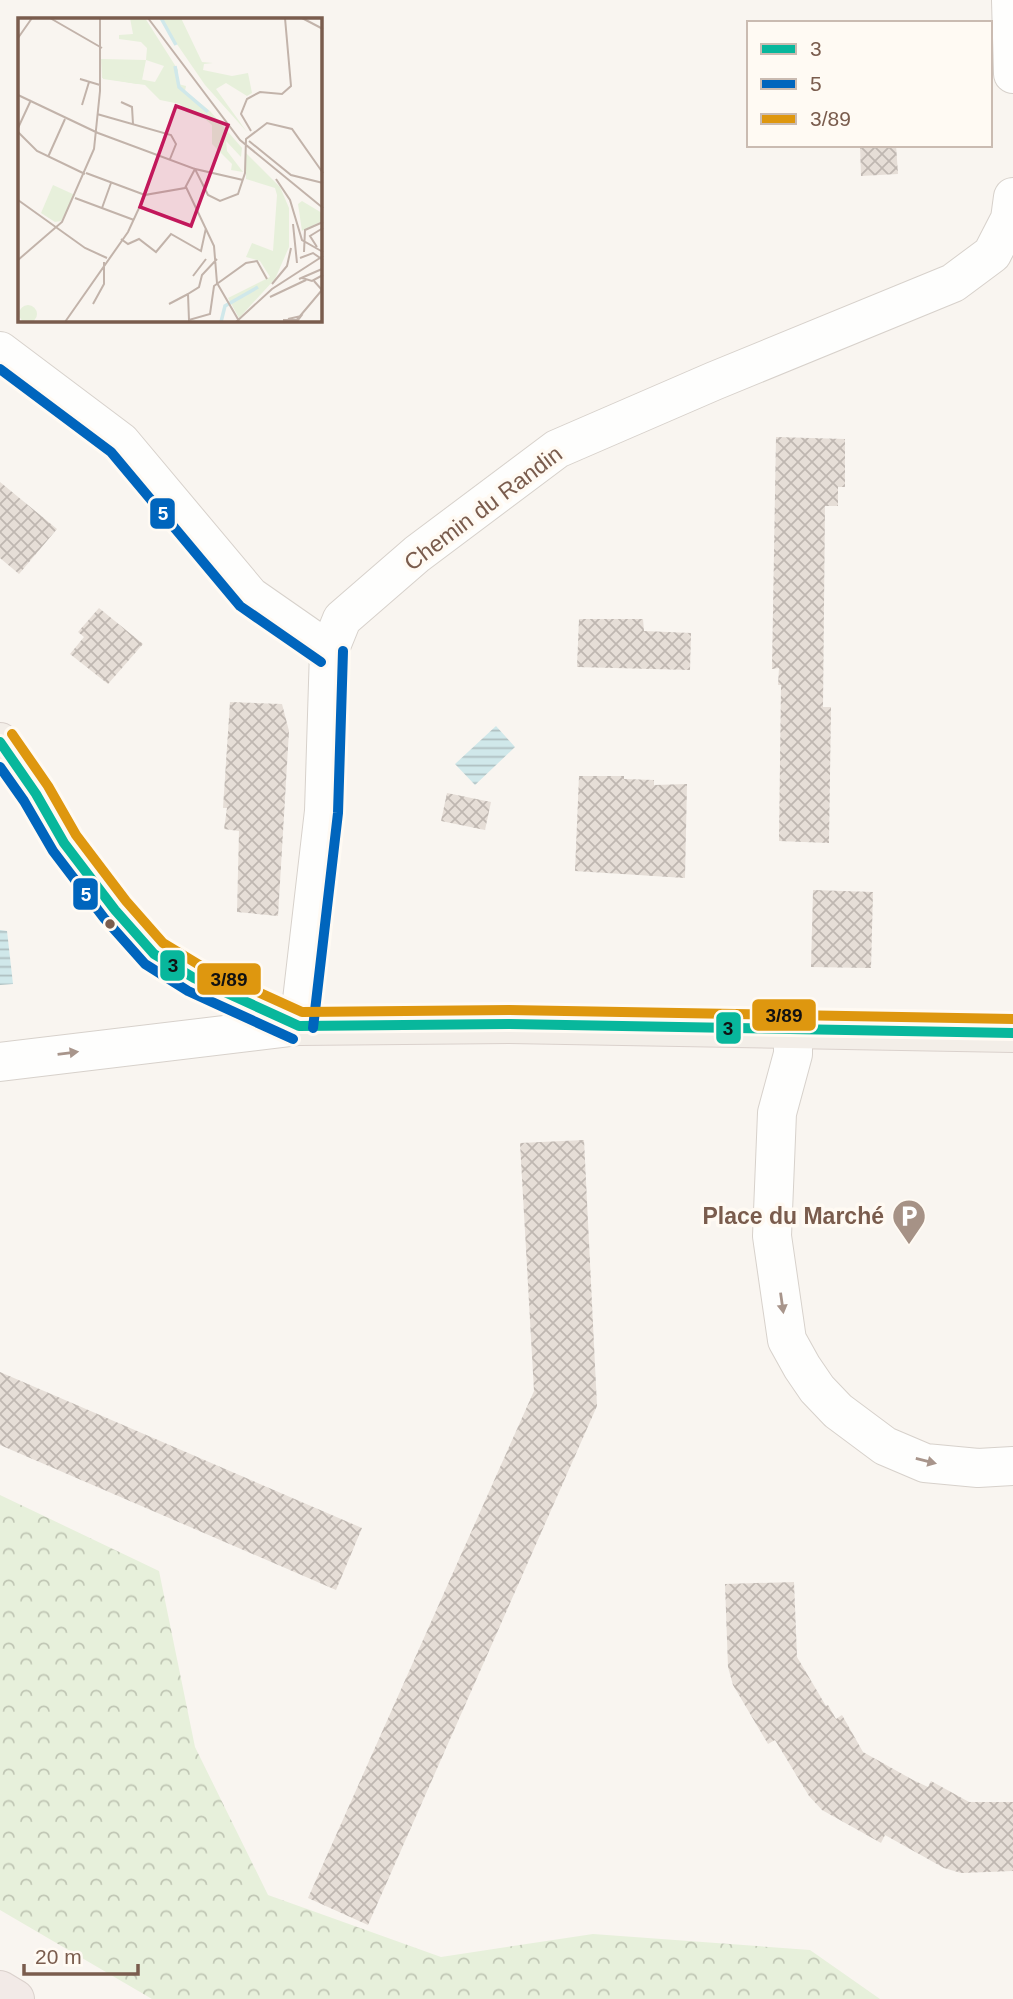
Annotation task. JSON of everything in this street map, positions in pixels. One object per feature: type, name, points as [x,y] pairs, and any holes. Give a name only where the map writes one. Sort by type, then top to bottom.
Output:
[{"type":"highway","points":[[0,1990],[15,1999]]},
{"type":"main road","points":[[0,742],[36,794],[70,852],[115,911],[154,954],[194,978],[299,1026],[509,1024],[1013,1033]]},
{"type":"street","points":[[1011,0],[1013,74]]},
{"type":"street","name":"Chemin du Randin","points":[[299,1026],[324,811],[329,651],[342,619],[417,554],[557,449],[953,283],[1002,251],[1013,197]]},
{"type":"street","points":[[0,351],[121,442],[250,596],[329,651]]},
{"type":"street","points":[[0,1062],[299,1026]]},
{"type":"street","points":[[793,1028],[793,1054],[777,1113],[772,1236],[787,1340],[802,1367],[838,1412],[885,1446],[925,1463],[978,1468],[1013,1466]]},
{"type":"green space","points":[[0,1495],[159,1571],[195,1747],[268,1895],[441,1957],[593,1934],[810,1950],[880,1999],[152,1999],[0,1910]]},
{"type":"water","points":[[496,726],[515,747],[475,785],[455,764]]},
{"type":"water","points":[[0,930],[7,931],[13,984],[0,985]]},
{"type":"building","points":[[860,147],[896,147],[898,174],[861,176]]},
{"type":"building","points":[[776,437],[845,439],[845,487],[838,487],[838,506],[825,506],[823,707],[831,707],[829,843],[779,841],[781,685],[778,685],[779,668],[772,669]]},
{"type":"building","points":[[0,482],[57,529],[19,574],[0,558]]},
{"type":"building","points":[[99,608],[143,644],[108,684],[70,654],[84,637],[78,632]]},
{"type":"building","points":[[579,619],[643,619],[644,631],[691,633],[690,670],[577,667]]},
{"type":"building","points":[[230,702],[282,704],[289,731],[278,916],[237,912],[239,831],[224,829],[227,808],[223,808]]},
{"type":"building","points":[[579,776],[624,776],[624,779],[654,780],[654,785],[687,784],[685,878],[575,871]]},
{"type":"building","points":[[447,793],[491,802],[485,830],[441,821]]},
{"type":"building","points":[[813,890],[873,892],[871,968],[811,967]]},
{"type":"building","points":[[584,1140],[597,1406],[368,1925],[308,1898],[534,1391],[520,1143]]},
{"type":"building","points":[[0,1372],[362,1528],[336,1590],[0,1445]]},
{"type":"building","points":[[794,1582],[797,1657],[826,1706],[828,1705],[836,1719],[842,1715],[863,1752],[913,1780],[928,1787],[931,1781],[969,1802],[1013,1802],[1013,1871],[961,1873],[944,1868],[885,1835],[881,1843],[822,1810],[809,1796],[775,1740],[768,1744],[733,1685],[728,1667],[725,1584]]},
{"type":"transit line","name":"5","points":[[0,369],[111,452],[240,606],[321,662]]},
{"type":"transit line","name":"5","points":[[313,1028],[338,813],[343,651]]},
{"type":"transit line","name":"3/89","points":[[12,734],[48,786],[76,835],[126,901],[163,943],[201,966],[302,1012],[509,1010],[1013,1019]]},
{"type":"transit line","name":"3","points":[[0,742],[36,794],[64,843],[115,910],[154,954],[194,978],[299,1026],[509,1024],[1013,1033]]},
{"type":"transit line","name":"5","points":[[0,767],[24,801],[53,851],[104,918],[145,964],[188,991],[293,1039]]},
{"type":"place","name":"Place du Marché","points":[[909,1246]]}]
